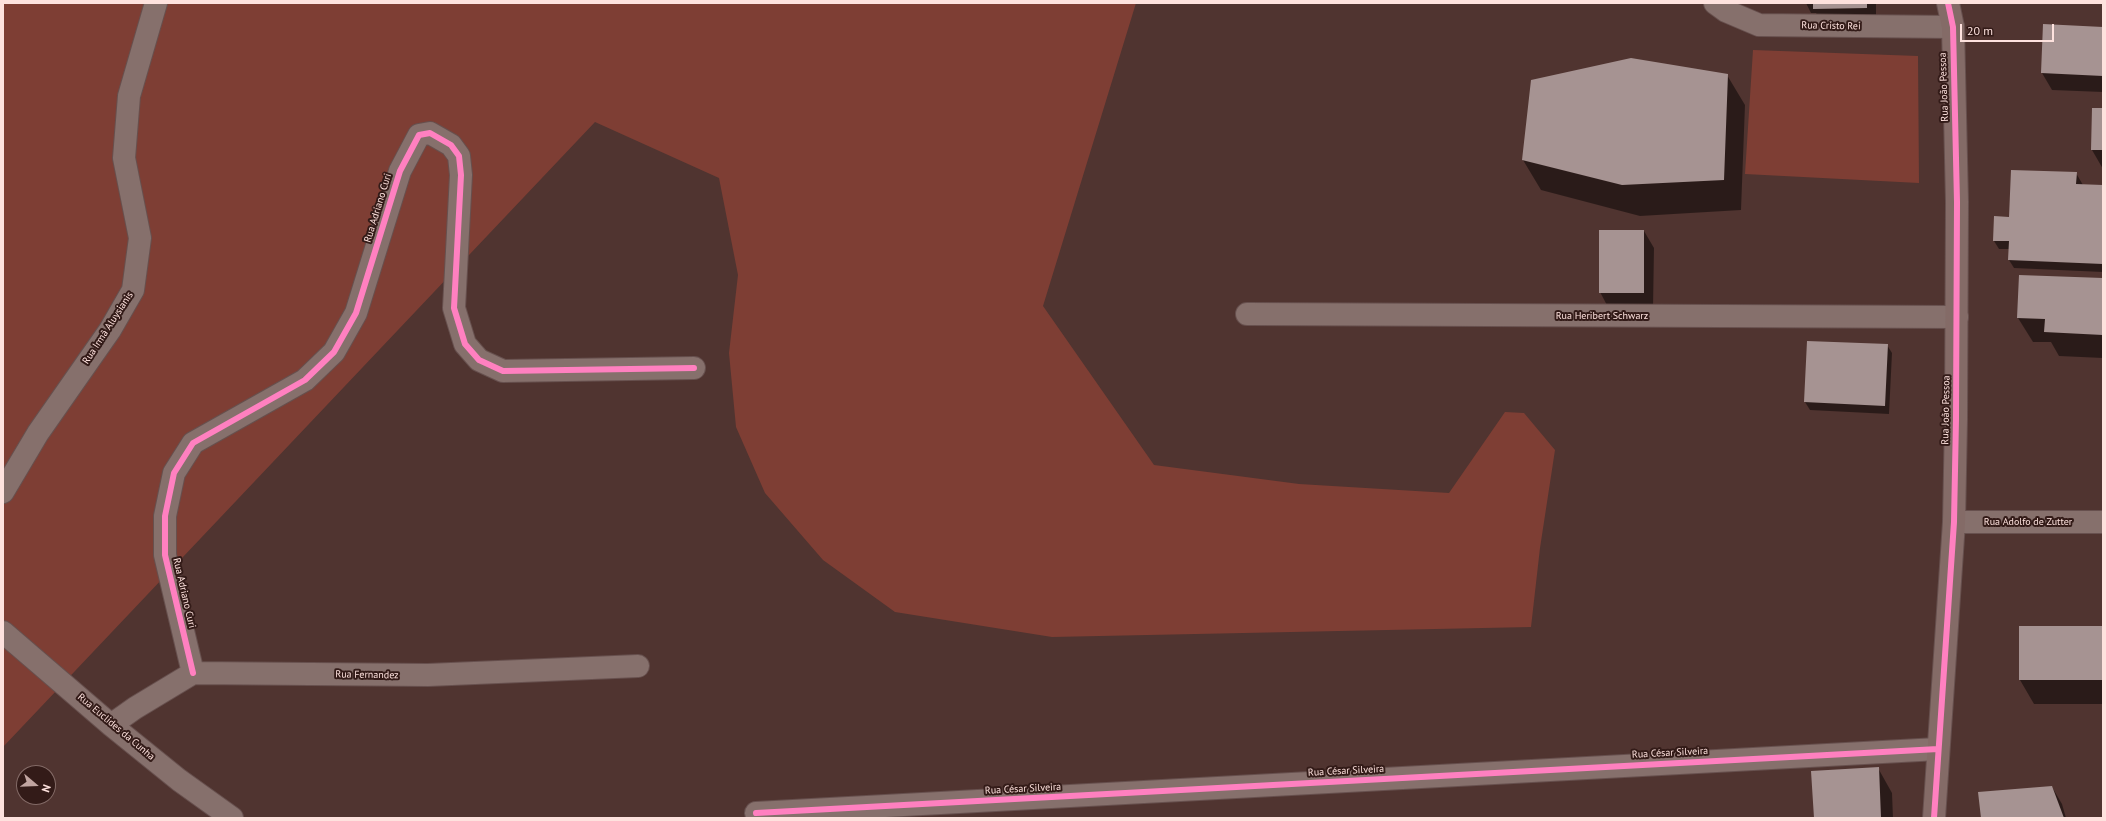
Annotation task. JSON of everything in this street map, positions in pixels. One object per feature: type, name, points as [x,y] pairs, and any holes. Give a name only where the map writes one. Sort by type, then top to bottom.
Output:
[{"type":"main road","name":"Rua João Pessoa","points":[[1934,818],[1954,522],[1957,202],[1953,28],[1948,3]]},
{"type":"street","name":"Rua Irmã Aluysianis","points":[[3,492],[38,432],[110,330],[134,290],[140,238],[124,158],[129,96],[156,3]]},
{"type":"street","name":"Rua Cristo Rei","points":[[1715,3],[1726,11],[1759,25],[1953,28]]},
{"type":"street","name":"Rua Adriano Curi","points":[[193,673],[165,555],[165,516],[174,473],[193,443],[305,380],[334,352],[356,314],[400,171],[419,135],[430,133],[451,145],[459,156],[461,175],[454,308],[465,344],[479,360],[503,371],[694,368]]},
{"type":"street","name":"Rua Heribert Schwarz","points":[[1247,314],[1957,318]]},
{"type":"street","name":"Rua Adolfo de Zutter","points":[[1954,522],[2103,522]]},
{"type":"street","name":"Rua Euclides da Cunha","points":[[3,632],[111,725],[179,780],[232,818]]},
{"type":"street","name":"Rua Fernandez","points":[[193,673],[428,675],[638,666]]},
{"type":"street","points":[[111,725],[135,708],[193,673]]},
{"type":"street","name":"Rua César Silveira","points":[[756,813],[1938,749]]},
{"type":"shaded area","points":[[3,3],[1136,3],[1043,306],[1154,465],[1299,484],[1449,493],[1505,412],[1524,413],[1555,450],[1540,548],[1531,627],[1052,637],[895,612],[823,560],[765,493],[736,427],[729,353],[738,275],[719,178],[595,122],[3,747]]},
{"type":"shaded area","points":[[1753,50],[1918,56],[1919,183],[1745,174]]},
{"type":"building","points":[[1813,3],[1867,3],[1867,8],[1813,9]]},
{"type":"building","points":[[2043,24],[2103,27],[2103,76],[2041,73]]},
{"type":"building","points":[[1631,58],[1728,74],[1724,180],[1622,185],[1522,160],[1531,80]]},
{"type":"building","points":[[2092,108],[2103,108],[2103,150],[2091,150]]},
{"type":"building","points":[[2011,170],[2077,172],[2076,184],[2103,185],[2103,264],[2008,260],[2009,241],[1993,241],[1994,216],[2009,217]]},
{"type":"building","points":[[1599,230],[1644,230],[1644,293],[1599,293]]},
{"type":"building","points":[[2019,275],[2103,278],[2103,335],[2044,332],[2045,319],[2017,318]]},
{"type":"building","points":[[1807,341],[1888,344],[1885,406],[1804,402]]},
{"type":"building","points":[[2019,626],[2103,626],[2103,680],[2019,680]]},
{"type":"building","points":[[1879,767],[1881,818],[1814,818],[1811,771]]},
{"type":"building","points":[[2052,786],[2064,818],[1981,818],[1978,792]]},
{"type":"cycle path","points":[[1934,818],[1954,522],[1956,419],[1957,202],[1953,27],[1948,3]]},
{"type":"cycle path","points":[[193,673],[165,555],[165,516],[174,473],[193,443],[305,380],[334,352],[356,313],[400,171],[419,135],[430,133],[451,145],[459,156],[461,175],[454,308],[465,344],[479,360],[503,371],[694,368]]},
{"type":"cycle path","points":[[756,813],[1938,749]]}]
